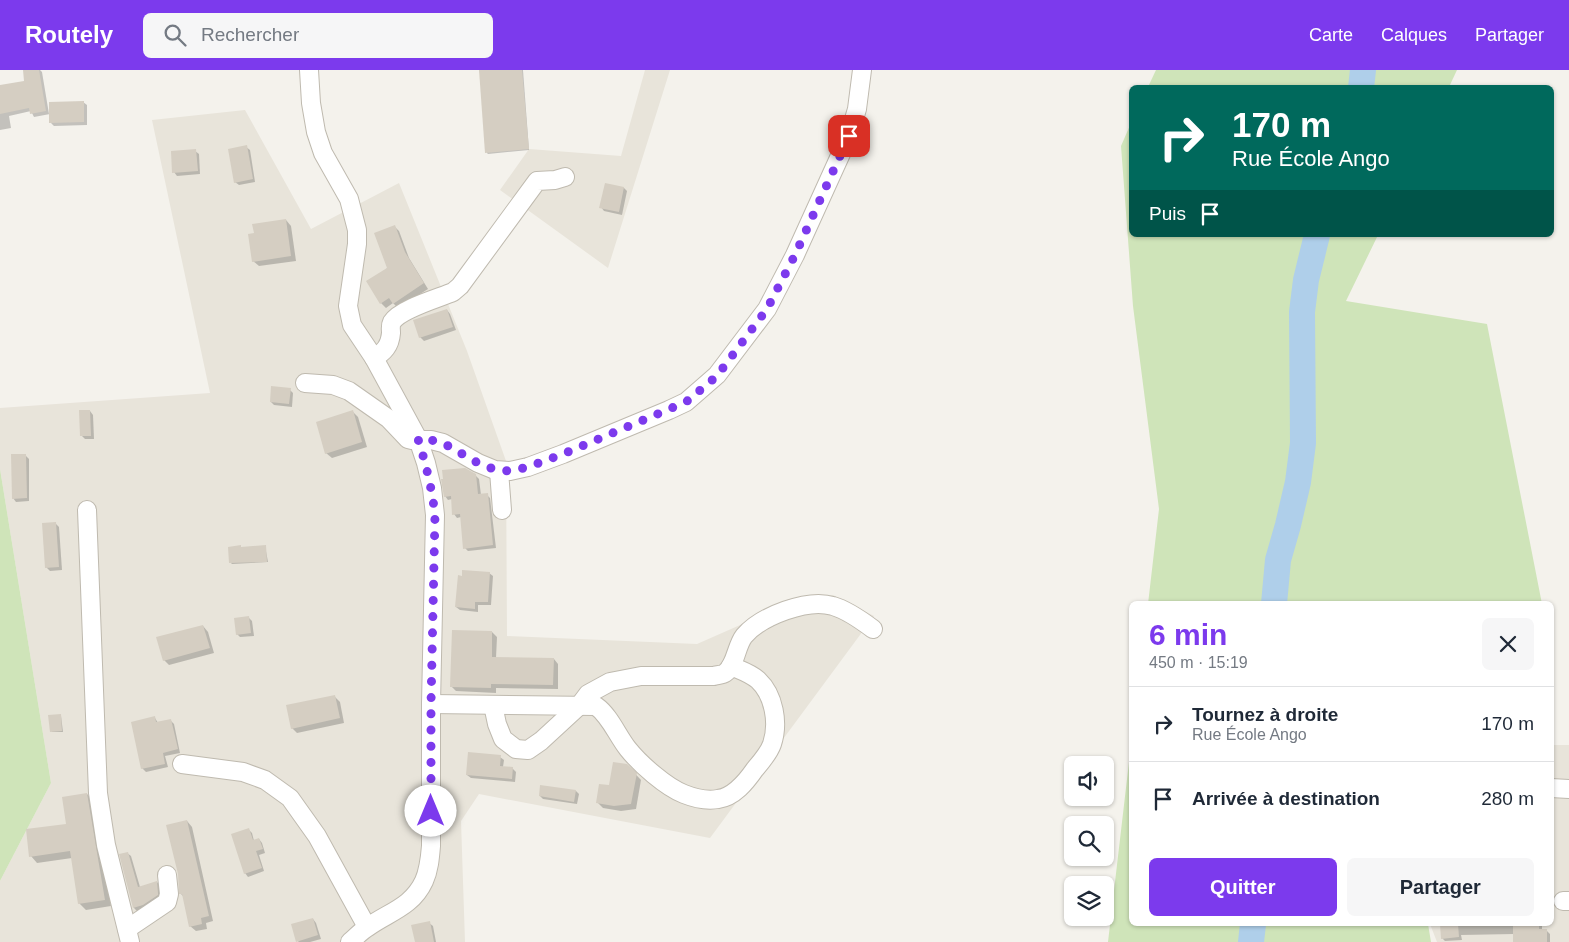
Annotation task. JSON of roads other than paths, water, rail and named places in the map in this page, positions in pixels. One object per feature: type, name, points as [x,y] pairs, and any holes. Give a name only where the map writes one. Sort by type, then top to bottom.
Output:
[{"type":"street","points":[[182,764],[243,772],[264,780],[290,798],[317,836],[358,937],[405,906],[424,881],[431,846],[431,704],[435,515],[432,488],[418,439],[374,358],[357,335],[349,316],[348,306],[357,244],[357,230],[349,199],[323,153],[316,132],[311,103],[309,70]]},
{"type":"street","points":[[305,383],[333,385],[349,391],[389,419],[408,439],[431,440],[443,443],[478,463],[499,470],[510,471],[528,467],[686,402],[717,376],[767,309],[795,255],[849,136],[857,109],[862,83],[862,70]]},
{"type":"street","points":[[374,358],[387,348],[391,335],[390,327],[397,317],[453,292],[460,286],[533,175],[550,181],[565,177]]},
{"type":"street","points":[[499,470],[502,510]]},
{"type":"street","points":[[87,510],[98,793],[106,845],[128,936],[167,902],[170,894],[167,875]]},
{"type":"street","points":[[493,705],[497,724],[503,739],[516,749],[528,750],[541,741],[579,706],[588,694],[610,682],[641,676],[714,676],[724,673],[730,666],[743,637],[755,625],[769,616],[816,604],[832,605],[873,629]]},
{"type":"street","points":[[431,704],[596,706],[603,711],[629,750],[665,784],[684,794],[703,800],[719,799],[734,793],[749,778],[772,744],[776,725],[772,704],[767,691],[757,679],[745,671],[730,666]]},
{"type":"street","points":[[1554,788],[1569,789]]},
{"type":"waterway","points":[[1361,85],[1363,70]]},
{"type":"waterway","points":[[1274,601],[1278,560],[1298,482],[1303,443],[1302,312],[1306,280],[1317,237]]},
{"type":"waterway","points":[[1251,942],[1253,926]]}]
